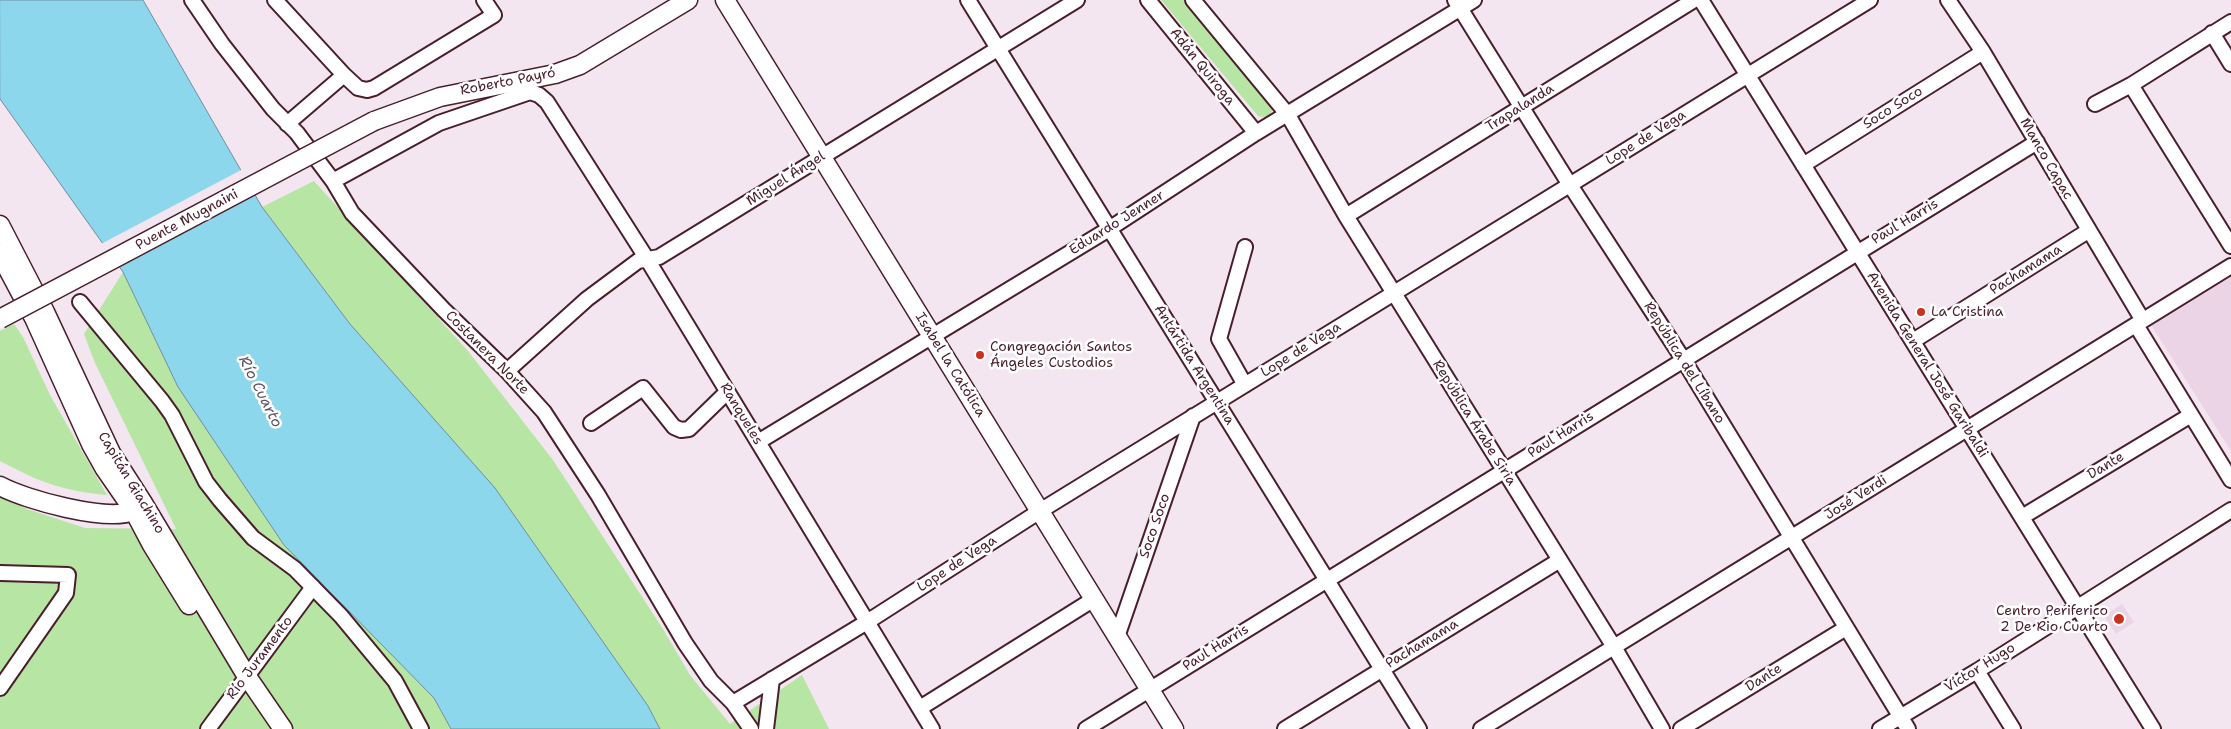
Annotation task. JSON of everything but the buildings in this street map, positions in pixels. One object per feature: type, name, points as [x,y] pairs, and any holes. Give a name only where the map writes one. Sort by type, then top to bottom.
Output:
[{"type":"main road","name":"Roberto Payró","points":[[372,117],[452,84],[552,65],[602,41],[671,0]]},
{"type":"main road","name":"Roberto Payró","points":[[372,117],[440,97],[564,71],[586,61],[688,0]]},
{"type":"main road","name":"Isabel la Católica","points":[[725,0],[1174,729]]},
{"type":"main road","name":"Puente Mugnaini","points":[[0,306],[372,117]]},
{"type":"main road","name":"Puente Mugnaini","points":[[0,318],[372,117]]},
{"type":"main road","name":"Capitán Giachino","points":[[0,226],[45,312],[152,545],[242,680],[270,729]]},
{"type":"main road","name":"Capitán Giachino","points":[[0,254],[34,318],[91,444],[105,469],[135,505]]},
{"type":"main road","points":[[0,473],[34,489],[72,499],[135,505]]},
{"type":"main road","points":[[0,486],[33,500],[58,507],[116,514],[135,505]]},
{"type":"main road","name":"Capitán Giachino","points":[[242,680],[283,729]]},
{"type":"street","name":"Costanera Norte","points":[[192,0],[222,44],[273,109],[297,132],[333,181],[352,213],[507,371],[544,412],[598,495],[685,643],[711,681],[733,703],[752,729]]},
{"type":"street","points":[[276,0],[344,75],[358,88],[367,90],[374,88],[494,15],[484,0]]},
{"type":"street","name":"Antártida Argentina","points":[[968,0],[1419,729]]},
{"type":"street","name":"Miguel Ángel","points":[[507,371],[587,299],[638,261],[659,257],[1077,0]]},
{"type":"street","name":"Adán Quiroga","points":[[1148,0],[1256,133]]},
{"type":"street","points":[[1193,0],[1288,115]]},
{"type":"street","name":"Eduardo Jenner","points":[[758,442],[1109,229],[1458,4],[1474,0]]},
{"type":"street","name":"Trapalanda","points":[[1346,216],[1694,0]]},
{"type":"street","name":"Avenida General José Garibaldi","points":[[1701,0],[2154,729]]},
{"type":"street","name":"Lope de Vega","points":[[733,703],[867,622],[1040,511],[1245,384],[1870,0]]},
{"type":"street","name":"Manco Capac","points":[[1948,0],[1983,52],[2037,142],[2191,414],[2231,480]]},
{"type":"street","name":"República del Líbano","points":[[1458,4],[1570,185],[1683,359],[1908,729]]},
{"type":"street","points":[[2095,104],[2131,85],[2231,22]]},
{"type":"street","points":[[2212,34],[2231,64]]},
{"type":"street","name":"Soco Soco","points":[[1804,165],[1983,52]]},
{"type":"street","points":[[287,124],[344,75]]},
{"type":"street","points":[[2131,85],[2231,246]]},
{"type":"street","name":"Ranqueles","points":[[333,181],[439,123],[530,92],[539,95],[547,102],[647,259],[932,729]]},
{"type":"street","name":"República Árabe Siria","points":[[1288,115],[1346,216],[1614,647],[1662,729]]},
{"type":"street","name":"Paul Harris","points":[[1086,729],[1857,251],[2037,142]]},
{"type":"street","name":"Pachamama","points":[[1913,341],[2088,231]]},
{"type":"street","points":[[1245,247],[1219,339],[1245,384]]},
{"type":"street","name":"José Verdi","points":[[1481,729],[2231,266]]},
{"type":"street","points":[[80,302],[162,401],[176,423],[206,482],[220,500],[253,538],[295,569],[341,616],[395,681],[421,729]]},
{"type":"street","points":[[591,423],[643,388],[674,427],[681,430],[688,429],[727,392]]},
{"type":"street","name":"Dante","points":[[2022,517],[2191,414]]},
{"type":"street","name":"Soco Soco","points":[[1118,637],[1194,416]]},
{"type":"street","name":"Víctor Hugo","points":[[1880,729],[1978,671],[2231,510]]},
{"type":"street","name":"Pachamama","points":[[1285,729],[1560,560]]},
{"type":"street","points":[[0,573],[68,575],[66,593],[0,688]]},
{"type":"street","name":"Río Juramento","points":[[208,729],[242,680],[313,587]]},
{"type":"street","points":[[920,708],[1094,599]]},
{"type":"street","name":"Dante","points":[[1681,729],[1846,628]]},
{"type":"street","points":[[1978,671],[2013,729]]},
{"type":"street","points":[[766,729],[772,679]]},
{"type":"shaded area","points":[[2231,277],[2231,451],[2151,325]]},
{"type":"shaded area","name":"Centro Periferico 2 De Rio Cuarto","points":[[2122,604],[2134,622],[2116,634],[2104,616]]},
{"type":"green space","points":[[1161,0],[1188,0],[1273,104],[1269,115],[1265,117],[1258,116]]},
{"type":"green space","points":[[314,181],[468,351],[553,460],[663,629],[690,675],[730,724],[802,675],[829,729],[660,729],[648,706],[350,324],[262,207]]},
{"type":"green space","points":[[123,272],[178,387],[434,698],[451,729],[0,729],[0,495],[27,509],[85,528],[176,529],[95,363],[84,334]]},
{"type":"green space","points":[[14,324],[23,337],[50,395],[107,495],[64,488],[27,475],[0,461],[0,331]]},
{"type":"water","name":"Río Cuarto","points":[[0,0],[143,0],[262,207],[350,324],[495,488],[648,706],[660,729],[451,729],[434,698],[284,545],[178,387],[123,272],[0,99]]},
{"type":"pier","points":[[243,169],[257,193],[117,267],[101,244]]},
{"type":"place","name":"La Cristina","points":[[1921,312]]},
{"type":"place","name":"Congregación Santos Ángeles Custodios","points":[[980,355]]},
{"type":"place","name":"Centro Periferico 2 De Rio Cuarto","points":[[2119,619]]}]
